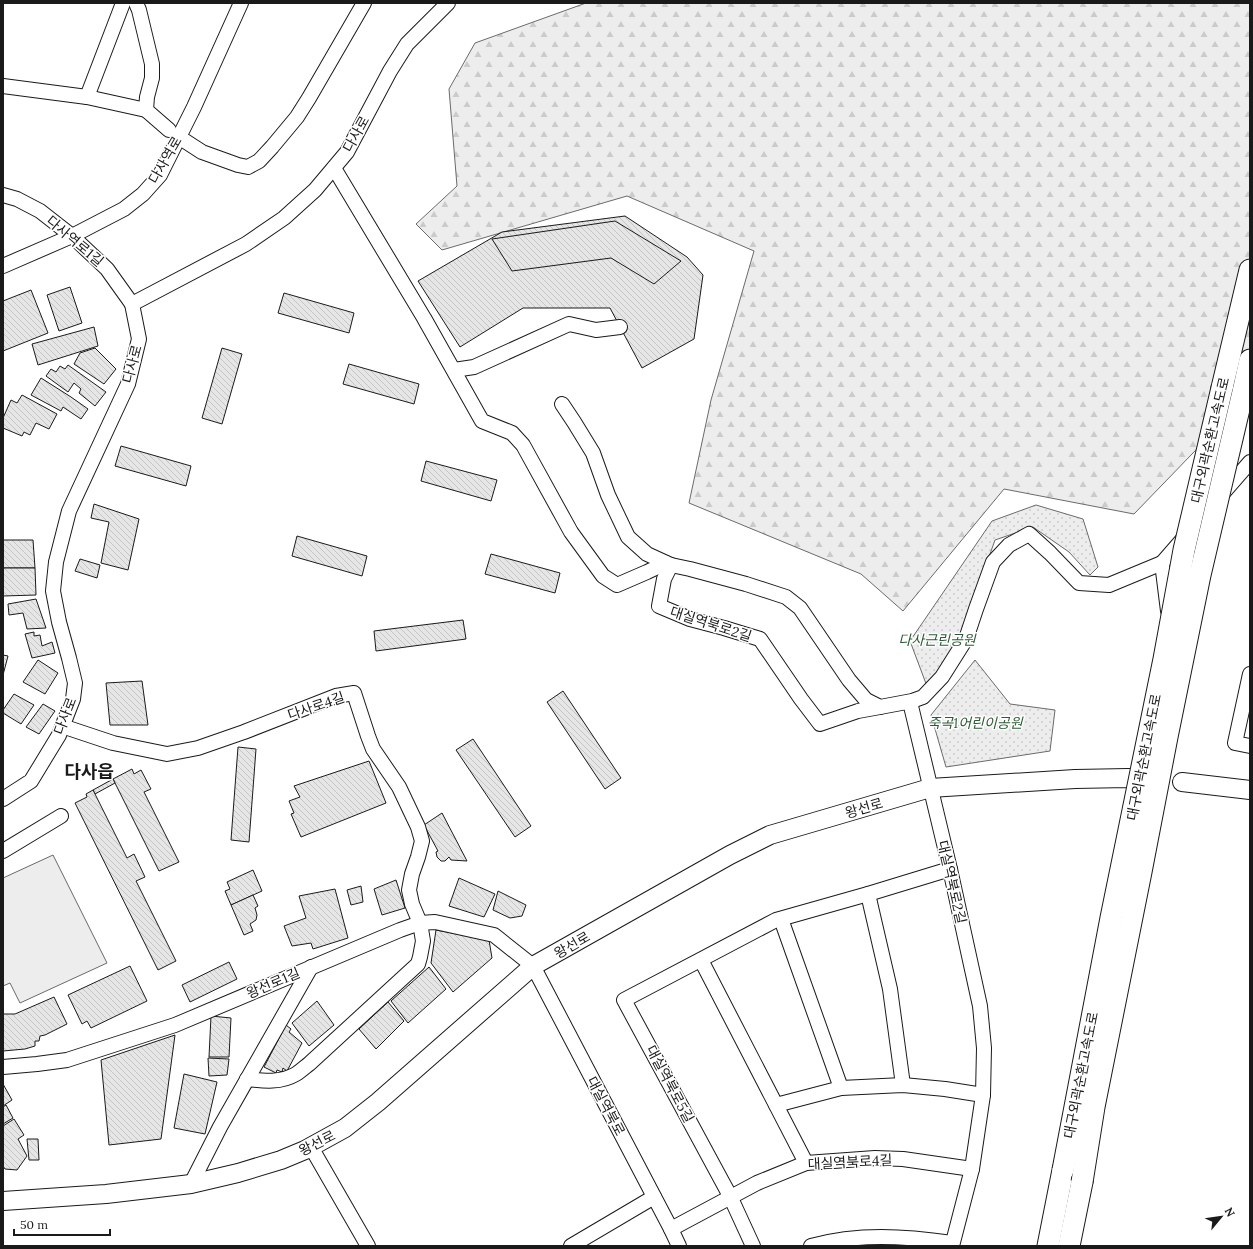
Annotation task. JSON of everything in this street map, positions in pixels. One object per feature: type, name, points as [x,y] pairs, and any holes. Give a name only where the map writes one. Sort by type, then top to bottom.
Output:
[{"type":"highway","name":"대구외곽순환고속도로","points":[[1048,1246],[1108,933],[1164,660],[1184,550],[1250,270]]},
{"type":"highway","name":"대구외곽순환고속도로","points":[[1069,1246],[1082,1182],[1094,1107],[1200,575],[1250,360]]},
{"type":"main road","name":"왕선로","points":[[3,1201],[106,1194],[191,1184],[238,1174],[281,1160],[311,1147],[345,1128],[356,1120],[534,966],[730,855],[770,835],[930,788],[1075,778],[1128,778],[1150,780]]},
{"type":"main road","points":[[1182,782],[1250,790]]},
{"type":"street","points":[[87,97],[123,3]]},
{"type":"street","points":[[136,3],[152,64],[152,78],[147,98],[146,110]]},
{"type":"street","name":"다사역로","points":[[3,266],[72,236],[124,209],[143,194],[160,174],[194,107],[241,3]]},
{"type":"street","points":[[185,141],[202,152],[238,165],[248,167],[259,161],[272,148],[297,117],[364,3]]},
{"type":"street","name":"다사로","points":[[3,799],[31,781],[58,735],[73,698],[75,683],[59,622],[53,591],[56,562],[69,511],[128,384],[139,339],[132,304],[246,244],[284,218],[315,190],[347,152],[390,71],[407,44],[444,4]]},
{"type":"street","points":[[3,86],[87,97],[146,110],[169,130]]},
{"type":"street","points":[[334,168],[424,318],[482,421],[512,433],[523,445],[570,532],[603,576],[617,585],[668,564]]},
{"type":"street","name":"다사역로1길","points":[[3,195],[17,199],[40,211],[72,236],[107,269],[132,304]]},
{"type":"street","points":[[454,370],[474,368],[569,324],[596,330],[620,327]]},
{"type":"street","points":[[562,404],[593,453],[608,495],[628,537],[647,554],[668,564],[746,584],[786,597],[800,608],[849,680],[866,700],[880,707]]},
{"type":"street","points":[[910,702],[923,697],[942,677],[958,654],[966,640],[993,562],[1009,545],[1029,534],[1050,552],[1079,583],[1109,585],[1162,563],[1250,462]]},
{"type":"street","points":[[1150,780],[1156,744],[1172,698],[1172,642],[1162,563]]},
{"type":"street","name":"대실역북로2길","points":[[668,564],[659,606],[690,620],[724,628],[760,640],[800,699],[820,724],[858,711],[910,702],[950,869],[980,1006],[984,1048],[983,1094],[972,1169],[952,1244],[920,1238],[858,1237],[835,1240],[812,1246]]},
{"type":"street","points":[[1250,674],[1235,743],[1250,746]]},
{"type":"street","name":"다사로4길","points":[[62,726],[113,743],[167,754],[198,748],[244,732],[336,696],[354,693],[373,749],[399,787],[418,827],[422,841],[412,874],[409,890],[412,904],[420,923]]},
{"type":"street","name":"왕선로","points":[[1150,780],[1182,782]]},
{"type":"street","points":[[3,851],[60,816]]},
{"type":"street","name":"대실역북로5길","points":[[753,1246],[730,1196],[624,1000],[776,920],[950,869]]},
{"type":"street","points":[[868,894],[890,989],[903,1085]]},
{"type":"street","points":[[781,919],[841,1088]]},
{"type":"street","name":"왕선로1길","points":[[3,1066],[37,1064],[81,1056],[175,1025],[311,967],[420,923],[435,922],[494,936],[534,966]]},
{"type":"street","points":[[247,1079],[267,1082],[279,1080],[296,1074],[309,1064],[418,964],[423,940],[420,923]]},
{"type":"street","points":[[701,960],[806,1163]]},
{"type":"street","name":"대실역북로","points":[[534,966],[671,1229],[678,1246]]},
{"type":"street","points":[[191,1184],[220,1126],[311,967]]},
{"type":"street","points":[[776,1105],[841,1088],[903,1085],[983,1094]]},
{"type":"street","points":[[311,1147],[368,1246]]},
{"type":"street","name":"대실역북로4길","points":[[671,1229],[756,1183],[806,1163],[875,1158],[903,1159],[972,1169]]},
{"type":"street","points":[[571,1246],[654,1197]]},
{"type":"green space","points":[[586,3],[1250,3],[1250,394],[1134,514],[1004,489],[903,611],[861,574],[689,503],[711,400],[754,251],[627,196],[442,250],[416,224],[457,186],[449,89],[475,43]]},
{"type":"green space","name":"다사근린공원","points":[[1036,505],[1083,519],[1098,567],[1090,575],[1069,552],[1033,527],[995,540],[960,647],[928,689],[910,641],[992,521]]},
{"type":"green space","name":"죽곡1어린이공원","points":[[975,660],[1010,704],[1055,710],[1050,751],[946,767],[931,715]]},
{"type":"green space","points":[[53,855],[107,963],[20,1003],[10,983],[3,986],[3,878]]},
{"type":"building","points":[[625,216],[687,257],[703,275],[694,339],[642,368],[610,308],[523,308],[460,347],[418,281],[502,232]]},
{"type":"building","points":[[615,221],[681,261],[654,284],[611,258],[512,271],[492,239]]},
{"type":"building","points":[[70,287],[82,323],[59,331],[47,295]]},
{"type":"building","points":[[31,290],[48,333],[3,351],[3,301]]},
{"type":"building","points":[[284,293],[354,313],[349,333],[278,313]]},
{"type":"building","points":[[94,327],[98,346],[38,365],[32,344]]},
{"type":"building","points":[[95,348],[116,369],[104,384],[74,364],[80,353]]},
{"type":"building","points":[[222,348],[242,354],[222,424],[202,418]]},
{"type":"building","points":[[349,364],[419,384],[414,404],[343,384]]},
{"type":"building","points":[[68,365],[106,392],[95,406],[79,393],[81,389],[74,383],[68,392],[46,376],[51,369],[56,372],[60,366],[65,369]]},
{"type":"building","points":[[41,378],[88,409],[81,419],[63,407],[61,411],[31,395]]},
{"type":"building","points":[[22,395],[57,414],[49,429],[36,423],[30,435],[24,432],[22,436],[3,428],[3,418],[11,400],[17,403]]},
{"type":"building","points":[[121,446],[191,466],[186,486],[115,466]]},
{"type":"building","points":[[426,461],[497,480],[491,501],[421,481]]},
{"type":"building","points":[[94,504],[139,519],[128,570],[101,563],[109,522],[91,518]]},
{"type":"building","points":[[297,536],[367,556],[362,576],[292,556]]},
{"type":"building","points":[[3,540],[33,540],[35,568],[3,568]]},
{"type":"building","points":[[491,554],[560,573],[555,593],[485,574]]},
{"type":"building","points":[[80,559],[100,565],[97,578],[75,571]]},
{"type":"building","points":[[3,568],[35,568],[36,595],[3,596]]},
{"type":"building","points":[[36,599],[46,628],[27,629],[23,613],[9,615],[8,604]]},
{"type":"building","points":[[463,620],[466,639],[376,651],[374,631]]},
{"type":"building","points":[[34,632],[34,636],[40,635],[42,646],[52,642],[55,653],[32,658],[25,634]]},
{"type":"building","points":[[3,655],[8,656],[3,675]]},
{"type":"building","points":[[38,660],[58,673],[45,694],[23,682]]},
{"type":"building","points":[[142,681],[148,725],[110,725],[106,683]]},
{"type":"building","points":[[563,691],[621,778],[605,789],[547,702]]},
{"type":"building","points":[[14,694],[34,705],[21,724],[3,713],[3,710]]},
{"type":"building","points":[[43,704],[55,711],[39,734],[26,727]]},
{"type":"building","points":[[473,739],[531,826],[515,837],[456,750]]},
{"type":"building","points":[[238,747],[256,749],[249,842],[231,840]]},
{"type":"building","points":[[369,761],[386,803],[301,837],[291,814],[294,813],[289,801],[300,797],[294,786]]},
{"type":"building","points":[[132,769],[134,774],[141,770],[151,789],[144,792],[179,862],[159,871],[113,779]]},
{"type":"building","points":[[113,779],[115,783],[95,794],[93,790]]},
{"type":"building","points":[[93,790],[127,858],[134,854],[145,877],[136,881],[176,961],[158,970],[75,803],[87,797],[86,794]]},
{"type":"building","points":[[442,813],[467,861],[451,860],[449,857],[445,861],[441,861],[437,857],[436,852],[438,851],[424,825]]},
{"type":"building","points":[[253,870],[262,891],[231,905],[225,891],[230,889],[227,882]]},
{"type":"building","points":[[459,878],[495,894],[484,917],[449,906]]},
{"type":"building","points":[[396,880],[405,908],[382,915],[374,889]]},
{"type":"building","points":[[361,886],[363,902],[351,905],[347,890]]},
{"type":"building","points":[[335,889],[348,938],[313,949],[311,943],[292,946],[284,926],[306,918],[299,896]]},
{"type":"building","points":[[498,891],[526,905],[522,916],[510,918],[493,910]]},
{"type":"building","points":[[253,895],[258,906],[255,908],[257,915],[256,920],[250,924],[253,931],[244,935],[231,905]]},
{"type":"building","points":[[436,930],[489,940],[492,958],[453,992],[431,963]]},
{"type":"building","points":[[229,962],[237,979],[190,1002],[182,985]]},
{"type":"building","points":[[130,966],[147,1001],[91,1028],[87,1021],[82,1024],[68,995]]},
{"type":"building","points":[[429,967],[446,989],[408,1023],[391,1001]]},
{"type":"building","points":[[54,997],[67,1024],[40,1036],[39,1041],[35,1041],[35,1046],[25,1049],[3,1051],[3,1014],[15,1014]]},
{"type":"building","points":[[317,1001],[334,1025],[309,1046],[292,1023]]},
{"type":"building","points":[[388,1002],[404,1021],[376,1049],[359,1029]]},
{"type":"building","points":[[211,1016],[231,1018],[229,1057],[209,1057]]},
{"type":"building","points":[[286,1025],[291,1029],[289,1032],[302,1043],[287,1071],[283,1068],[282,1072],[277,1070],[276,1073],[264,1067]]},
{"type":"building","points":[[175,1035],[161,1139],[109,1145],[101,1060]]},
{"type":"building","points":[[208,1058],[229,1059],[227,1075],[209,1076]]},
{"type":"building","points":[[184,1074],[217,1082],[205,1134],[174,1128]]},
{"type":"building","points":[[3,1084],[12,1100],[3,1106]]},
{"type":"building","points":[[6,1105],[13,1118],[3,1124],[3,1107]]},
{"type":"building","points":[[14,1119],[24,1135],[18,1139],[27,1156],[17,1170],[5,1169],[3,1166],[3,1126]]},
{"type":"building","points":[[27,1139],[38,1139],[39,1160],[29,1160]]},
{"type":"district","name":"다사읍","points":[[89,772]]}]
